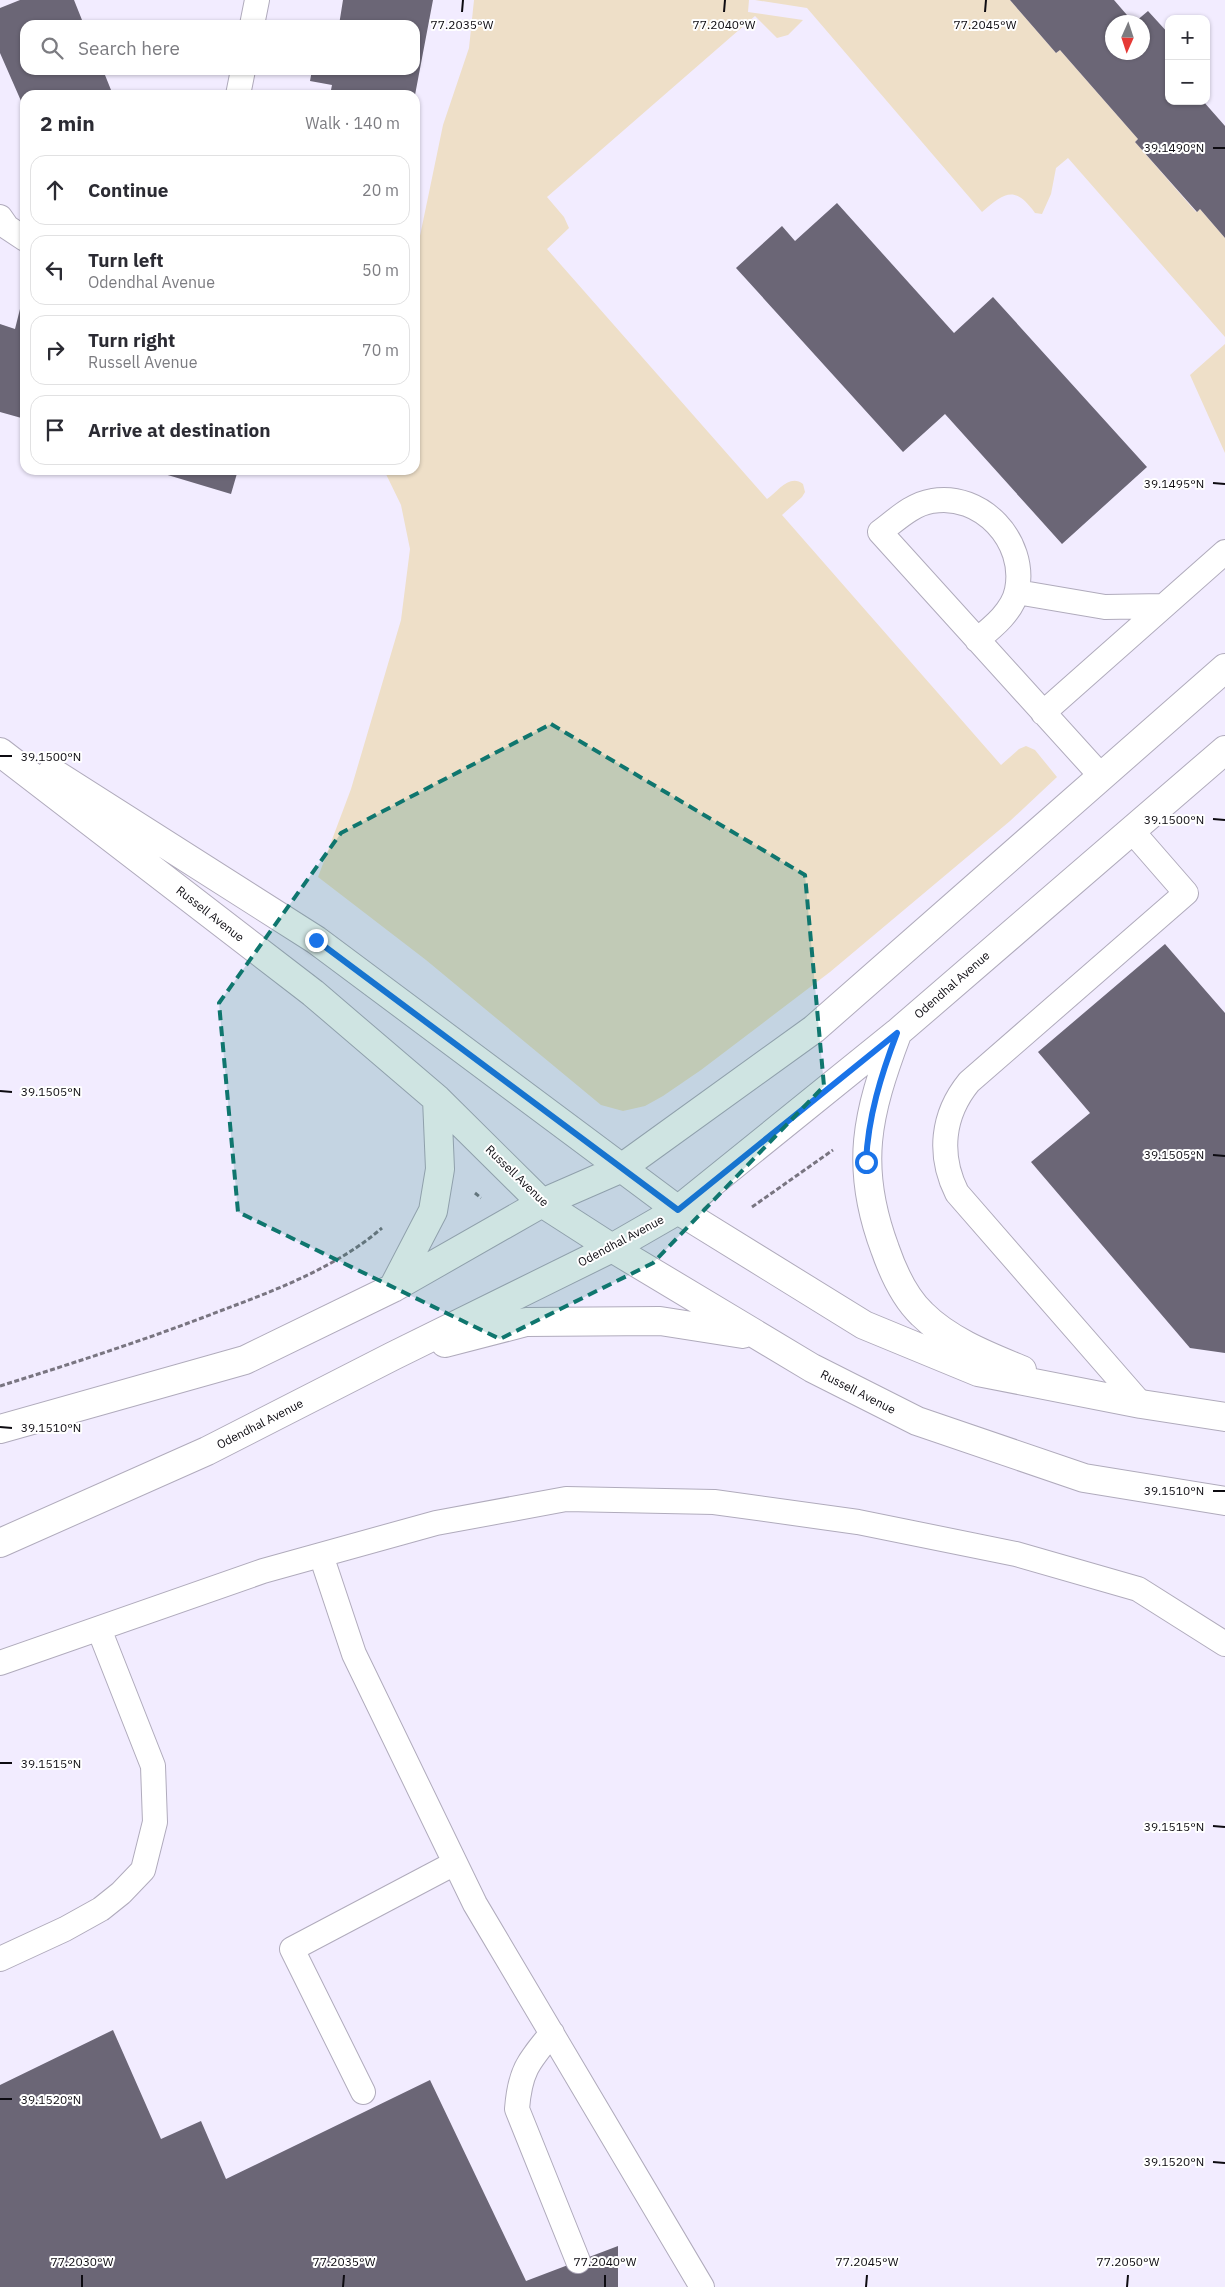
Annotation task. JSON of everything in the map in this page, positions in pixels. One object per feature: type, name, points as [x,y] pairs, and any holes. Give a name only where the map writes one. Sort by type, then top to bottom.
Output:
[{"type":"street","points":[[0,1429],[245,1360],[394,1288],[542,1203],[620,1169],[814,1029],[1225,668]]},
{"type":"street","points":[[0,739],[316,940],[620,1169],[678,1210],[864,1325],[978,1372],[1141,1404],[1225,1417]]},
{"type":"street","name":"Odendhal Avenue","points":[[0,1543],[207,1451],[392,1356],[612,1248],[678,1210],[897,1033],[956,980],[1225,750]]},
{"type":"street","name":"Russell Avenue","points":[[0,752],[313,993],[437,1099],[542,1203],[612,1248],[812,1368],[917,1421],[1084,1478],[1225,1501]]},
{"type":"street","points":[[897,1033],[879,1082],[867,1137],[866,1162],[868,1195],[877,1227],[898,1280],[922,1314],[949,1335],[998,1360],[1072,1390]]},
{"type":"street","points":[[394,1288],[432,1211],[440,1169],[437,1099]]},
{"type":"street","points":[[392,1356],[526,1322],[660,1321],[758,1336]]},
{"type":"lane","points":[[253,20],[257,0]]},
{"type":"lane","points":[[239,90],[242,75]]},
{"type":"lane","points":[[0,216],[7,227],[20,236]]},
{"type":"lane","points":[[978,640],[1001,620],[1017,592],[1016,556],[1007,536],[993,518],[972,506],[950,499],[930,501],[910,510],[880,532],[1102,777]]},
{"type":"lane","points":[[1043,713],[1225,552]]},
{"type":"lane","points":[[1017,592],[1105,607],[1164,606]]},
{"type":"lane","points":[[1132,831],[1186,893],[969,1082],[953,1106],[948,1119],[944,1144],[950,1179],[957,1192],[1141,1404]]},
{"type":"lane","points":[[0,1663],[263,1571],[436,1523],[566,1499],[714,1502],[858,1522],[1016,1554],[1138,1590],[1225,1644]]},
{"type":"lane","points":[[321,1555],[354,1654],[475,1904],[702,2287]]},
{"type":"lane","points":[[0,1959],[65,1929],[101,1909],[121,1893],[143,1870],[155,1822],[152,1766],[98,1629]]},
{"type":"lane","points":[[363,2092],[292,1949],[455,1863]]},
{"type":"lane","points":[[552,2034],[529,2060],[519,2082],[517,2109],[578,2261]]},
{"type":"path","points":[[752,1207],[837,1148]]},
{"type":"path","points":[[0,1386],[148,1339],[259,1297],[328,1264],[370,1239],[388,1224]]},
{"type":"highlighted area","points":[[551,724],[805,875],[824,1086],[653,1263],[500,1339],[238,1212],[219,1003],[341,833]]},
{"type":"shaded area","points":[[474,0],[749,0],[748,12],[803,20],[788,35],[777,38],[755,16],[547,197],[564,217],[569,228],[547,249],[767,499],[789,482],[798,481],[803,484],[805,492],[802,497],[782,515],[1001,765],[1019,749],[1026,746],[1035,750],[1057,777],[1010,821],[830,972],[701,1070],[663,1096],[645,1106],[623,1111],[601,1105],[426,960],[318,877],[351,789],[401,620],[410,549],[401,505],[386,475],[420,475],[420,236],[443,125],[469,48]]},
{"type":"shaded area","points":[[755,0],[1010,0],[1056,53],[1060,50],[1138,139],[1135,142],[1196,212],[1200,209],[1225,238],[1225,337],[1068,158],[1056,168],[1051,194],[1042,214],[1035,213],[1022,198],[1010,194],[997,200],[982,212],[807,8]]},
{"type":"shaded area","points":[[1225,344],[1225,453],[1190,375]]},
{"type":"building","points":[[20,0],[74,0],[82,20],[20,20],[20,75],[105,75],[111,90],[20,90],[20,99],[0,53],[0,8]]},
{"type":"building","points":[[343,0],[433,0],[420,69],[420,20],[340,20]]},
{"type":"building","points":[[1010,0],[1114,0],[1127,15],[1105,15],[1105,60],[1150,60],[1150,15],[1143,15],[1148,11],[1165,30],[1165,105],[1207,105],[1225,126],[1225,238],[1200,209],[1197,212],[1135,142],[1138,139],[1060,50],[1056,53]]},
{"type":"building","points":[[311,75],[419,75],[416,90],[331,90],[332,85],[310,81]]},
{"type":"building","points":[[837,203],[954,333],[993,297],[1147,467],[1062,544],[945,414],[903,452],[736,268],[782,226],[795,241]]},
{"type":"building","points":[[20,309],[20,418],[0,412],[0,324],[15,329]]},
{"type":"building","points":[[168,475],[237,475],[231,494]]},
{"type":"building","points":[[1165,944],[1225,1013],[1225,1353],[1190,1348],[1031,1162],[1090,1113],[1038,1052]]},
{"type":"building","points":[[113,2030],[161,2139],[201,2121],[226,2179],[430,2080],[526,2281],[618,2246],[618,2287],[0,2287],[0,2085]]},
{"type":"route","points":[[316,940],[620,1169],[678,1210],[897,1033],[879,1082],[867,1137],[866,1162]]}]
